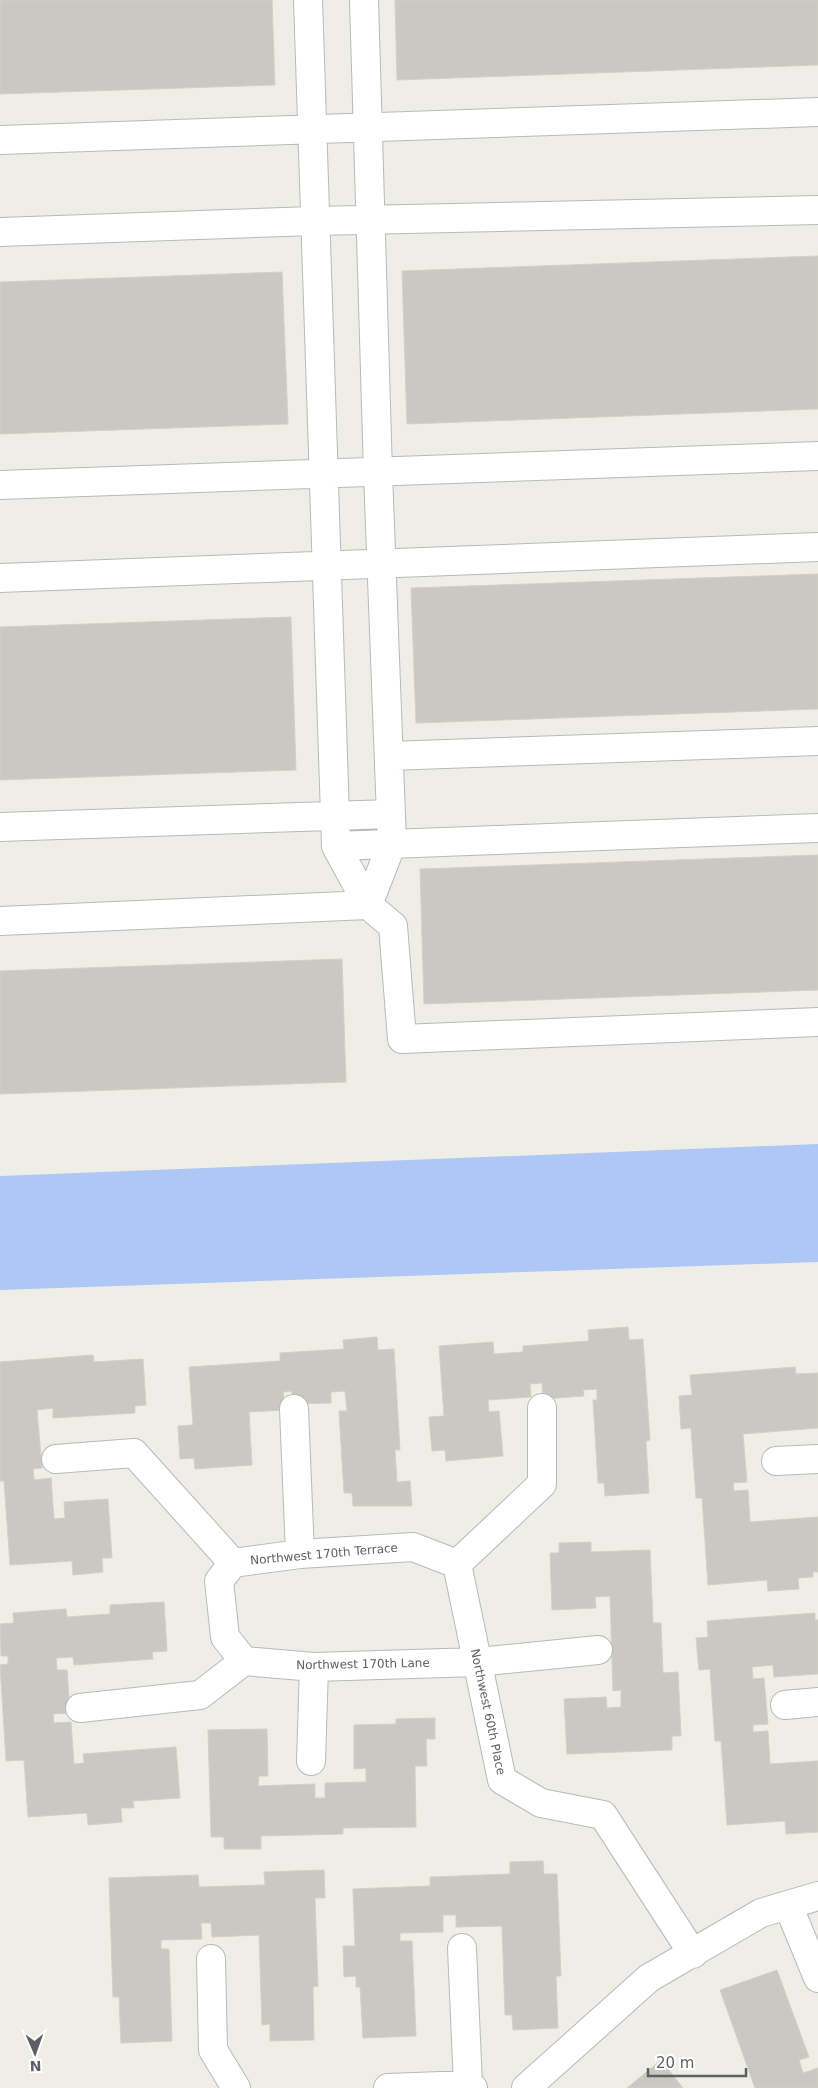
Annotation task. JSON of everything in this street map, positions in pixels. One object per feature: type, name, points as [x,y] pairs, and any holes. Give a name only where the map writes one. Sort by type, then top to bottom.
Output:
[{"type":"street","points":[[308,0],[324,473],[333,818],[336,846],[368,906],[393,926],[402,1038],[818,1022]]},
{"type":"street","points":[[364,0],[378,473],[392,843],[368,906]]},
{"type":"street","points":[[0,140],[818,112]]},
{"type":"street","points":[[0,232],[314,221],[818,210]]},
{"type":"street","points":[[0,485],[818,456]]},
{"type":"street","points":[[0,578],[818,547]]},
{"type":"street","points":[[389,756],[818,741]]},
{"type":"street","points":[[0,827],[333,818],[391,814]]},
{"type":"street","points":[[336,846],[818,828]]},
{"type":"street","points":[[0,921],[368,906]]},
{"type":"street","points":[[457,1564],[542,1484],[542,1408]]},
{"type":"street","points":[[294,1409],[300,1554]]},
{"type":"street","name":"Northwest 170th Terrace","points":[[56,1459],[134,1453],[233,1562],[300,1554],[413,1547],[457,1564]]},
{"type":"street","points":[[776,1461],[818,1460]]},
{"type":"street","points":[[80,1708],[200,1695],[244,1660],[225,1637],[219,1582],[233,1562]]},
{"type":"street","name":"Northwest 60th Place","points":[[457,1564],[502,1780],[541,1803],[603,1816],[693,1954]]},
{"type":"street","name":"Northwest 170th Lane","points":[[244,1660],[314,1667],[478,1662],[598,1650]]},
{"type":"street","points":[[311,1761],[314,1667]]},
{"type":"street","points":[[785,1705],[818,1702]]},
{"type":"street","points":[[537,2085],[648,1978],[693,1954],[761,1913],[818,1896]]},
{"type":"street","points":[[788,1905],[818,1978]]},
{"type":"street","points":[[388,2088],[471,2087],[462,1948]]},
{"type":"street","points":[[211,1959],[213,2050],[236,2088]]},
{"type":"water","points":[[818,1144],[818,1262],[0,1290],[0,1176]]},
{"type":"building","points":[[0,0],[272,0],[275,85],[0,94]]},
{"type":"building","points":[[395,0],[818,0],[818,65],[397,80]]},
{"type":"building","points":[[818,256],[818,409],[407,424],[402,271]]},
{"type":"building","points":[[282,272],[288,424],[0,434],[0,282]]},
{"type":"building","points":[[818,574],[818,709],[416,723],[411,588]]},
{"type":"building","points":[[291,617],[296,770],[0,780],[0,627]]},
{"type":"building","points":[[818,855],[818,990],[424,1004],[420,869]]},
{"type":"building","points":[[342,959],[346,1082],[0,1094],[0,971]]},
{"type":"building","points":[[628,1327],[629,1340],[643,1339],[650,1440],[646,1441],[649,1493],[605,1496],[604,1483],[598,1483],[593,1400],[597,1400],[597,1389],[583,1390],[584,1396],[543,1399],[542,1383],[530,1384],[531,1397],[488,1400],[489,1412],[499,1411],[503,1456],[446,1461],[445,1450],[432,1451],[429,1417],[444,1416],[439,1346],[493,1342],[494,1354],[523,1352],[523,1346],[589,1341],[588,1330]]},
{"type":"building","points":[[377,1337],[378,1350],[394,1349],[400,1450],[395,1450],[397,1482],[410,1481],[412,1506],[353,1506],[352,1493],[344,1493],[339,1411],[347,1411],[345,1391],[331,1392],[331,1403],[292,1404],[292,1391],[283,1392],[285,1410],[249,1412],[252,1465],[195,1469],[194,1458],[180,1459],[178,1426],[193,1425],[189,1367],[280,1361],[280,1353],[344,1349],[343,1340]]},
{"type":"building","points":[[93,1355],[94,1362],[143,1359],[146,1405],[135,1406],[135,1413],[53,1418],[53,1408],[37,1410],[42,1468],[33,1469],[34,1480],[51,1478],[54,1519],[65,1518],[64,1502],[108,1499],[112,1558],[102,1558],[103,1572],[73,1575],[72,1561],[10,1565],[4,1481],[0,1481],[0,1362]]},
{"type":"building","points":[[795,1367],[796,1374],[818,1373],[818,1428],[743,1434],[747,1482],[733,1483],[734,1491],[748,1490],[750,1522],[818,1517],[818,1572],[813,1572],[813,1577],[798,1578],[799,1589],[768,1591],[767,1580],[708,1585],[702,1498],[696,1498],[691,1428],[681,1429],[679,1396],[692,1395],[690,1375]]},
{"type":"building","points":[[591,1542],[591,1552],[650,1550],[653,1623],[661,1623],[663,1673],[678,1672],[681,1736],[672,1736],[672,1750],[567,1754],[564,1699],[606,1697],[607,1708],[621,1707],[621,1690],[613,1691],[610,1596],[595,1597],[596,1608],[552,1610],[550,1553],[559,1553],[559,1543]]},
{"type":"building","points":[[164,1602],[167,1651],[152,1652],[153,1659],[74,1665],[73,1657],[56,1658],[57,1670],[67,1670],[70,1713],[53,1714],[54,1723],[71,1722],[74,1764],[84,1763],[83,1754],[176,1747],[180,1798],[133,1801],[134,1808],[121,1808],[122,1822],[88,1825],[87,1813],[28,1817],[24,1760],[6,1761],[0,1665],[8,1664],[8,1656],[1,1656],[0,1624],[14,1623],[13,1613],[66,1609],[67,1617],[110,1614],[110,1605]]},
{"type":"building","points":[[815,1613],[815,1620],[818,1620],[818,1674],[774,1677],[773,1665],[752,1667],[753,1679],[764,1678],[768,1724],[753,1725],[753,1732],[768,1731],[770,1764],[818,1761],[818,1832],[786,1834],[785,1821],[727,1825],[721,1741],[715,1741],[710,1669],[699,1670],[696,1638],[708,1637],[707,1621]]},
{"type":"building","points":[[435,1718],[435,1739],[426,1739],[427,1766],[415,1766],[416,1827],[343,1828],[343,1834],[261,1836],[261,1849],[224,1849],[224,1837],[211,1837],[208,1730],[267,1729],[268,1776],[259,1776],[258,1786],[315,1784],[315,1798],[325,1798],[325,1783],[366,1782],[366,1768],[354,1769],[354,1725],[396,1724],[396,1719]]},
{"type":"building","points":[[543,1861],[544,1874],[557,1874],[561,1976],[556,1976],[558,2028],[513,2030],[512,2015],[505,2015],[502,1926],[456,1927],[456,1915],[443,1915],[443,1932],[400,1933],[400,1941],[412,1941],[416,2036],[363,2038],[360,1987],[356,1987],[356,1976],[344,1977],[343,1946],[355,1946],[353,1889],[430,1886],[430,1877],[510,1874],[510,1862]]},
{"type":"building","points":[[324,1870],[325,1898],[315,1898],[318,1986],[313,1987],[314,2040],[270,2041],[270,2024],[262,2025],[259,1935],[212,1937],[211,1923],[201,1923],[202,1939],[161,1940],[161,1949],[169,1949],[172,2041],[121,2043],[119,1997],[113,1997],[109,1878],[198,1875],[199,1887],[265,1885],[264,1872]]},
{"type":"building","points":[[777,1970],[809,2057],[799,2060],[803,2073],[818,2068],[818,2088],[755,2088],[720,1990]]},
{"type":"building","points":[[661,2060],[683,2088],[627,2088]]}]
